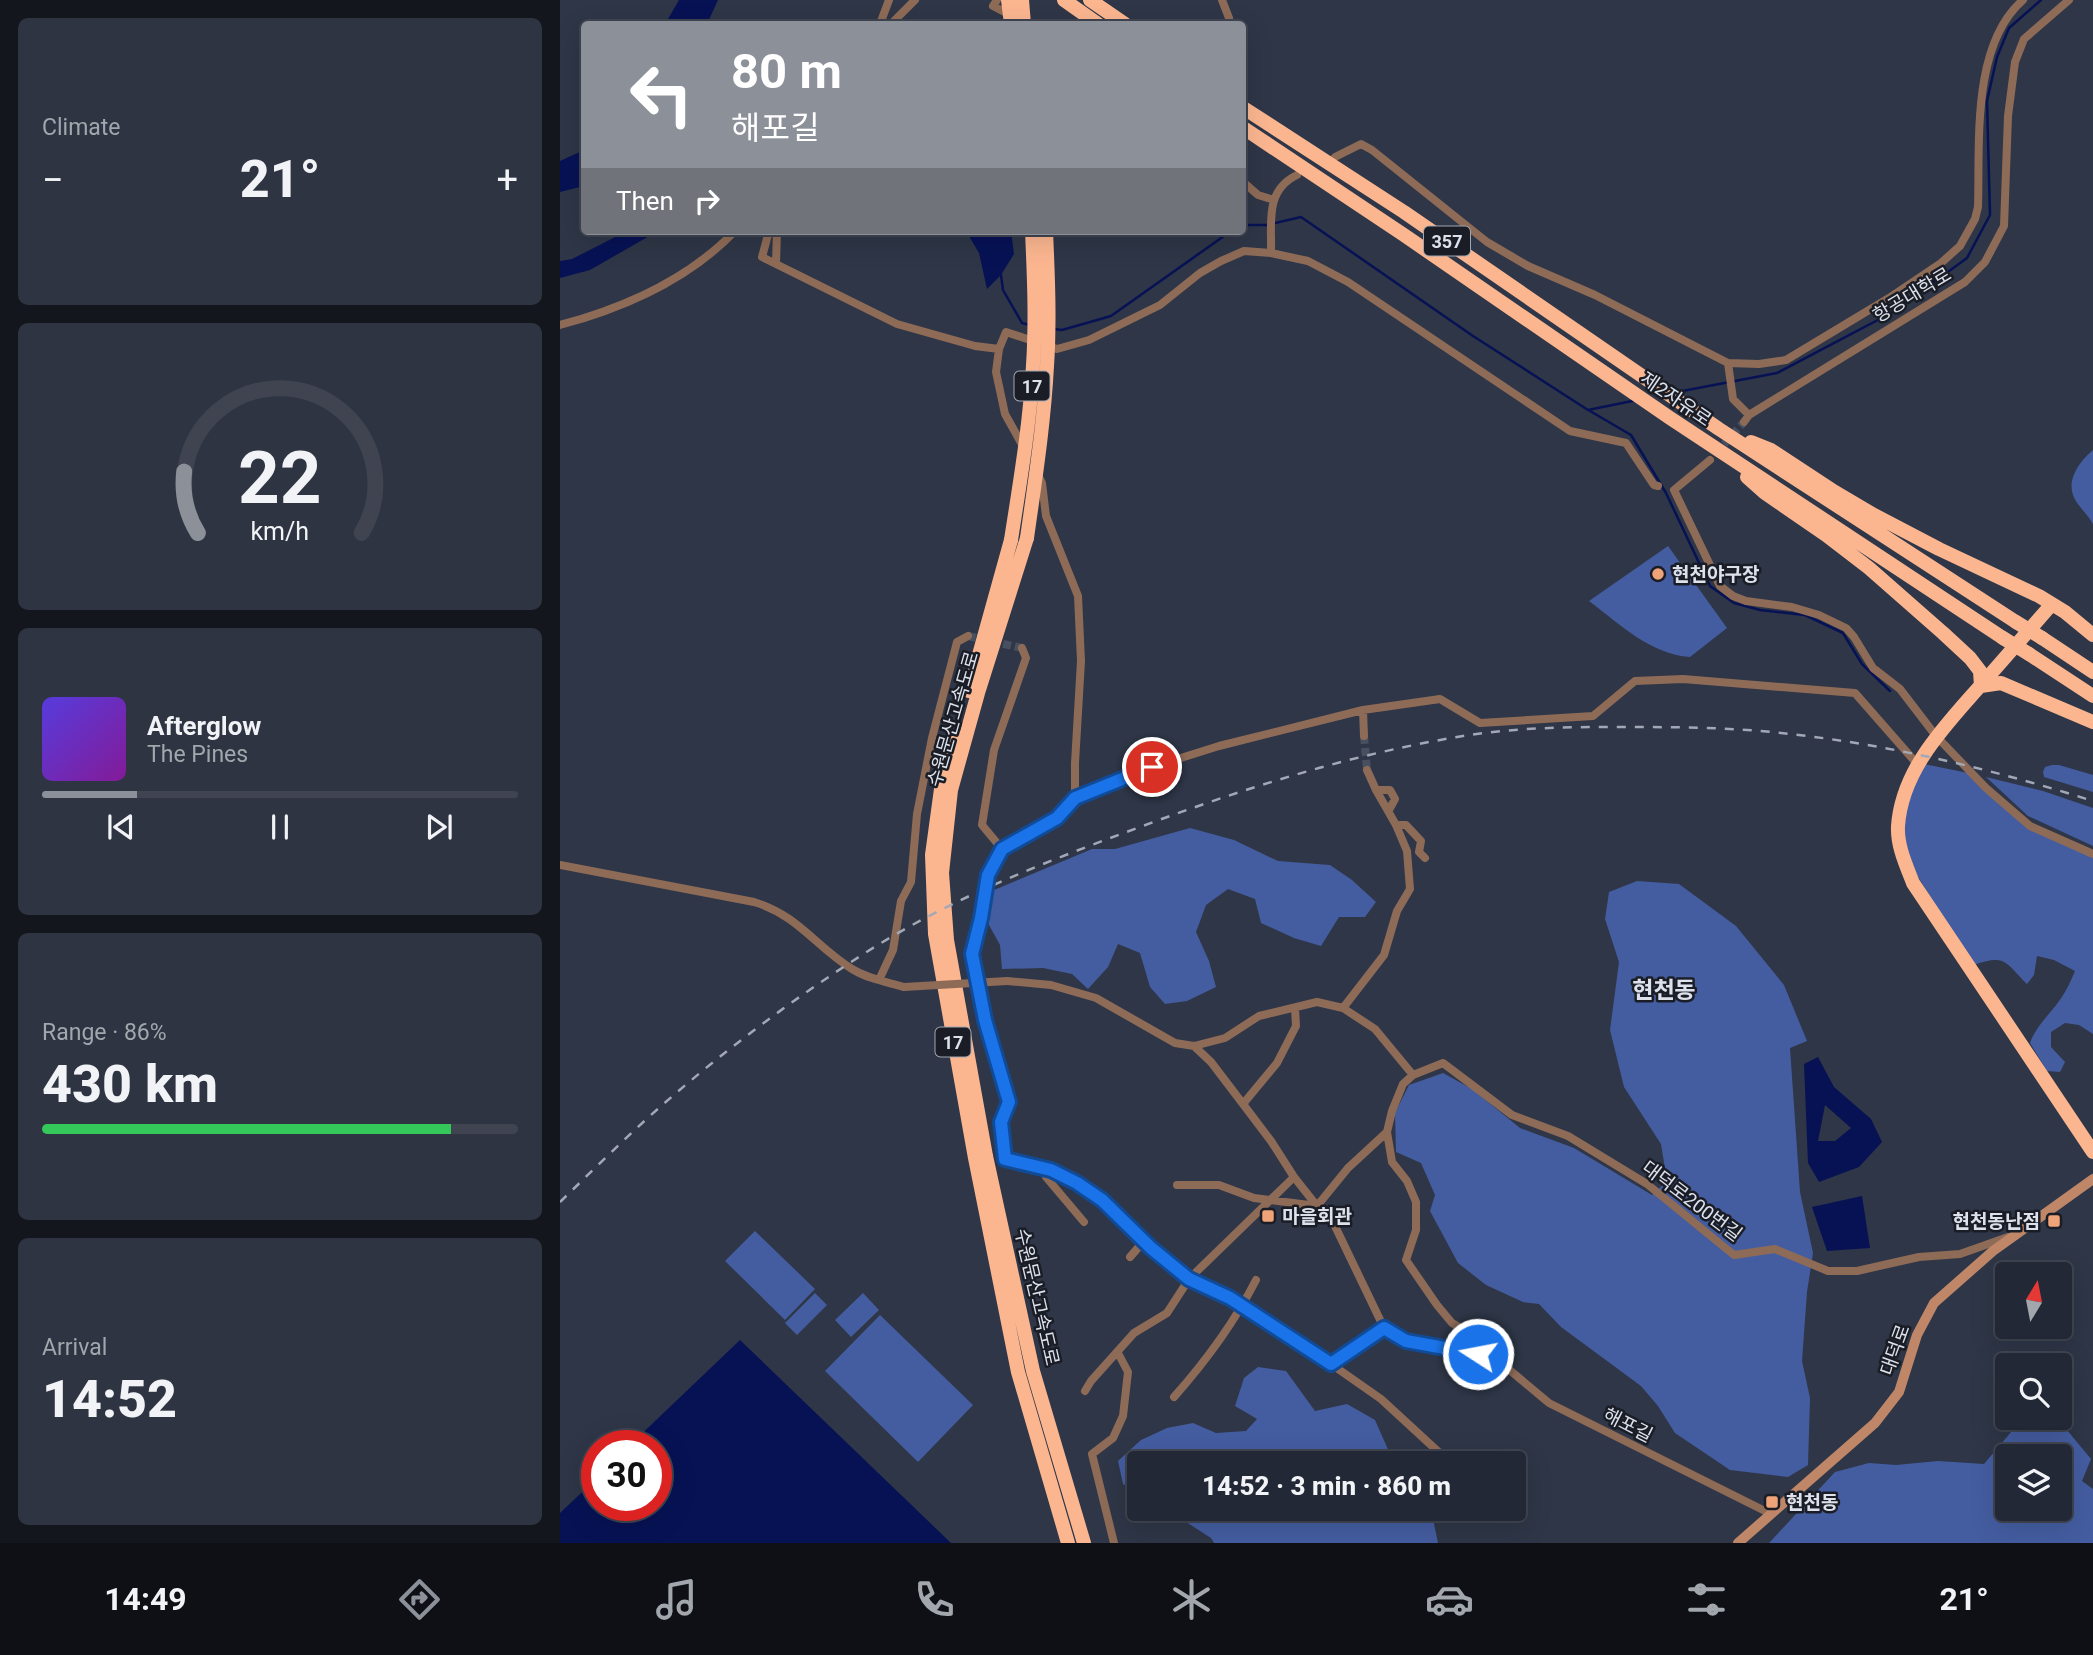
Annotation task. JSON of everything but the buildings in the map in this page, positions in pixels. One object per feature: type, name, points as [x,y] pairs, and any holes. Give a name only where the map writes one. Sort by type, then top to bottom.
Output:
[{"type":"highway","points":[[1008,0],[1011,21]]},
{"type":"highway","points":[[1022,0],[1025,21]]},
{"type":"highway","points":[[1064,0],[1094,21]]},
{"type":"highway","points":[[1090,0],[1121,21]]},
{"type":"highway","name":"제2자유로","points":[[1246,110],[1546,307],[1719,429],[2093,672]]},
{"type":"highway","name":"제2자유로","points":[[1246,130],[1670,418],[2093,696]]},
{"type":"highway","name":"수원문산고속도로","points":[[1032,235],[1035,297],[1033,366],[1019,539],[941,789],[932,855],[935,934],[975,1158],[1018,1372],[1068,1543]]},
{"type":"highway","name":"수원문산고속도로","points":[[1046,235],[1047,365],[1041,436],[1019,539],[951,790],[942,873],[947,940],[986,1156],[1033,1371],[1084,1543]]},
{"type":"highway","points":[[1719,429],[1771,450],[1874,515],[2052,604],[2093,635]]},
{"type":"highway","points":[[1706,442],[1765,493],[1869,568],[1943,633],[1980,671],[1980,686]]},
{"type":"highway","points":[[2052,604],[1936,736],[1910,779],[1901,801],[1898,830],[1902,856],[1913,883],[2093,1152]]},
{"type":"highway","points":[[1980,686],[2001,684],[2093,722]]},
{"type":"street","points":[[881,21],[889,0]]},
{"type":"street","points":[[894,21],[915,0]]},
{"type":"street","points":[[997,0],[993,6],[1020,21]]},
{"type":"street","points":[[1222,0],[1229,18]]},
{"type":"street","name":"항공대학로","points":[[2024,0],[2013,9],[1993,44],[1982,87],[1978,207],[1975,219],[1960,246],[1941,263],[1889,298],[1786,359],[1759,364],[1728,362],[1733,399],[1747,418],[1965,282],[1985,262],[2004,226],[2008,116],[2015,62],[2024,39],[2069,0]]},
{"type":"street","points":[[1335,157],[1361,144],[1487,242],[1528,266],[1595,295],[1728,362]]},
{"type":"street","points":[[1272,253],[1273,200],[1285,181],[1297,175]]},
{"type":"street","points":[[1246,184],[1258,195],[1273,200]]},
{"type":"street","points":[[560,325],[613,309],[646,295],[685,272],[731,235]]},
{"type":"street","points":[[768,235],[762,257],[897,324],[975,346],[999,349]]},
{"type":"street","points":[[776,235],[776,264]]},
{"type":"street","points":[[1075,798],[1081,661],[1078,596],[1046,516],[1042,483],[1005,414],[996,372],[999,349],[1006,332],[1057,349],[1089,340],[1160,305],[1200,273],[1244,251],[1272,253],[1307,261],[1348,282],[1570,431],[1626,443],[1654,485],[1658,486]]},
{"type":"street","points":[[1710,460],[1674,490],[1720,586],[1733,596],[1746,601],[1792,607],[1819,615],[1846,628],[1873,668],[1899,689],[1936,736],[1986,788],[2030,826],[2093,853]]},
{"type":"street","points":[[879,980],[893,950],[901,901],[911,882],[917,814],[932,738],[957,642],[968,636]]},
{"type":"street","points":[[1002,849],[982,825],[994,750],[1026,658],[1022,648]]},
{"type":"street","points":[[1437,1451],[1381,1399],[1331,1364],[1230,1298],[1189,1279],[1144,1241],[1102,1200],[1077,1183],[1051,1170],[1005,1159],[1001,1122],[1009,1102],[985,1020],[972,954],[988,875],[1002,849],[1057,818],[1075,798],[1152,767],[1219,746],[1363,710],[1440,699],[1480,723],[1593,716],[1635,681],[1683,679],[1855,693],[1918,765]]},
{"type":"street","points":[[1363,710],[1364,736]]},
{"type":"street","points":[[1343,1007],[1384,954],[1397,911],[1410,889],[1407,851],[1367,770]]},
{"type":"street","points":[[1396,825],[1406,825],[1421,841],[1419,852],[1425,858]]},
{"type":"street","points":[[560,865],[771,907],[799,925],[851,969],[879,980],[904,987],[1007,981],[1051,985],[1096,998],[1175,1043],[1194,1046],[1225,1038],[1259,1016],[1317,1002],[1343,1007],[1375,1029],[1413,1075],[1403,1084],[1387,1132],[1348,1168],[1317,1206]]},
{"type":"street","points":[[1243,1104],[1277,1063],[1296,1026],[1295,1008]]},
{"type":"street","points":[[1194,1046],[1211,1062],[1317,1206],[1335,1223],[1384,1328],[1331,1364]]},
{"type":"street","name":"대덕로200번길","points":[[1413,1075],[1443,1063],[1512,1115],[1568,1136],[1647,1184],[1734,1255],[1775,1249],[1828,1271],[1857,1271],[1919,1257],[1960,1254],[2017,1234]]},
{"type":"street","name":"해포길","points":[[1387,1132],[1392,1162],[1407,1181],[1416,1202],[1416,1230],[1406,1260],[1452,1323],[1473,1335],[1478,1354]]},
{"type":"street","points":[[1051,1170],[1046,1177],[1084,1222]]},
{"type":"street","points":[[1085,1391],[1134,1333],[1167,1313],[1189,1279],[1294,1177]]},
{"type":"street","name":"대덕로","points":[[1738,1543],[1875,1423],[1899,1392],[1917,1335],[1934,1303],[1993,1251],[2093,1179]]},
{"type":"street","points":[[1177,1185],[1219,1185],[1254,1198],[1317,1206]]},
{"type":"street","points":[[1130,1257],[1144,1241]]},
{"type":"street","points":[[1174,1397],[1201,1366],[1242,1307],[1256,1280]]},
{"type":"street","name":"해포길","points":[[1384,1328],[1406,1341],[1494,1357],[1549,1403],[1772,1514]]},
{"type":"street","points":[[1114,1543],[1092,1454],[1113,1438],[1124,1416],[1128,1372],[1118,1353]]},
{"type":"shaded area","points":[[679,0],[718,0],[708,21],[667,21]]},
{"type":"shaded area","points":[[581,151],[581,187],[560,192],[560,161]]},
{"type":"shaded area","points":[[619,235],[651,235],[590,270],[560,278],[560,261],[572,259]]},
{"type":"shaded area","points":[[968,235],[1012,235],[1014,254],[1001,275],[987,289],[979,253]]},
{"type":"shaded area","points":[[2093,450],[2093,524],[2073,495],[2072,482],[2076,470]]},
{"type":"shaded area","name":"현천야구장","points":[[1668,546],[1727,628],[1690,657],[1675,655],[1649,644],[1589,601]]},
{"type":"shaded area","points":[[1924,764],[1978,775],[1993,795],[2029,822],[2093,857],[2093,1034],[2079,1025],[2065,1023],[2051,1032],[2051,1047],[2065,1062],[2060,1072],[2047,1071],[2030,1043],[2037,1029],[2065,992],[2075,971],[2054,960],[2037,956],[2034,975],[2027,984],[2009,965],[1999,960],[1973,965],[1910,864],[1902,825],[1905,799]]},
{"type":"shaded area","points":[[2052,765],[2093,775],[2093,792],[2044,777],[2045,767]]},
{"type":"shaded area","points":[[1986,777],[2043,791],[2093,808],[2093,846],[2028,816]]},
{"type":"shaded area","points":[[1190,828],[1234,840],[1278,861],[1330,865],[1352,880],[1376,902],[1365,917],[1339,917],[1321,946],[1294,938],[1261,923],[1255,899],[1228,889],[1206,905],[1196,932],[1209,961],[1216,987],[1187,1001],[1165,1004],[1150,987],[1140,953],[1118,944],[1108,967],[1088,989],[1072,974],[1043,968],[1002,969],[1000,945],[989,925],[982,895],[1092,849],[1115,849]]},
{"type":"shaded area","points":[[1637,881],[1679,884],[1736,926],[1784,985],[1807,1041],[1790,1048],[1800,1192],[1813,1253],[1802,1361],[1810,1398],[1808,1465],[1788,1477],[1730,1470],[1675,1433],[1641,1386],[1561,1327],[1539,1304],[1523,1302],[1486,1285],[1458,1263],[1430,1211],[1435,1195],[1421,1163],[1396,1152],[1395,1113],[1409,1085],[1443,1073],[1472,1089],[1520,1128],[1574,1148],[1652,1195],[1667,1181],[1661,1144],[1624,1087],[1610,1030],[1619,962],[1605,919],[1609,892]]},
{"type":"shaded area","points":[[1818,1057],[1834,1087],[1871,1119],[1882,1142],[1859,1167],[1819,1182],[1808,1163],[1804,1064]],"holes":[[[1825,1105],[1851,1128],[1835,1141],[1818,1141]]]},
{"type":"shaded area","points":[[1862,1196],[1870,1248],[1827,1251],[1812,1207]]},
{"type":"shaded area","points":[[755,1231],[815,1289],[785,1320],[725,1261]]},
{"type":"shaded area","points":[[815,1293],[827,1305],[797,1335],[785,1323]]},
{"type":"shaded area","points":[[863,1293],[879,1310],[851,1337],[835,1320]]},
{"type":"shaded area","points":[[880,1315],[973,1405],[918,1462],[825,1371]]},
{"type":"shaded area","points":[[740,1340],[951,1543],[560,1543],[560,1513],[581,1493],[581,1521],[672,1521],[672,1430],[646,1430]]},
{"type":"shaded area","points":[[1258,1367],[1286,1371],[1315,1411],[1347,1404],[1375,1420],[1389,1451],[1129,1451],[1141,1440],[1167,1428],[1193,1423],[1216,1433],[1246,1431],[1257,1419],[1235,1406],[1244,1378]]},
{"type":"shaded area","points":[[2013,1430],[2067,1430],[2091,1459],[2082,1481],[2093,1489],[2093,1543],[1769,1543],[1835,1472],[1869,1463],[1896,1465],[1938,1461],[1984,1464],[1995,1451],[1995,1521],[2072,1521],[2072,1444],[2001,1444]]},
{"type":"shaded area","points":[[1127,1453],[1127,1486],[1123,1484],[1118,1461]]},
{"type":"shaded area","points":[[1185,1521],[1433,1521],[1438,1543],[1214,1543],[1211,1538]]},
{"type":"waterway","points":[[1677,392],[1777,373],[1893,312],[1967,258],[1990,215],[1987,101],[1997,57],[2009,28],[2041,0]]},
{"type":"waterway","points":[[1246,225],[1267,225],[1301,217],[1473,336],[1588,410],[1637,400]]},
{"type":"waterway","points":[[1054,329],[1062,330],[1111,316],[1225,235]]},
{"type":"waterway","points":[[1001,275],[1003,290],[1022,323],[1030,325]]},
{"type":"waterway","points":[[1590,411],[1631,435],[1666,493],[1710,586],[1734,603],[1760,610],[1805,615],[1843,633],[1862,664],[1890,691]]},
{"type":"tunnel","points":[[1716,453],[1744,422]]},
{"type":"tunnel","points":[[968,636],[1022,648]]},
{"type":"tunnel","points":[[1364,736],[1367,770]]},
{"type":"railway","points":[[560,1202],[651,1115],[728,1050],[809,990],[898,933],[999,882],[1069,854],[1219,799],[1340,762],[1481,733],[1614,727],[1740,730],[1821,738],[1900,751],[2017,778],[2093,801]]},
{"type":"place","name":"현천야구장","points":[[1658,574]]},
{"type":"place","name":"마을회관","points":[[1268,1216]]},
{"type":"place","name":"현천동난점","points":[[2054,1221]]},
{"type":"place","name":"현천동","points":[[1772,1502]]},
{"type":"district","name":"현천동","points":[[1664,990]]},
{"type":"route","points":[[1152,767],[1075,798],[1057,818],[1002,849],[988,875],[972,954],[985,1020],[1009,1102],[1001,1122],[1005,1159],[1051,1170],[1077,1183],[1102,1200],[1151,1248],[1189,1279],[1230,1298],[1331,1364],[1384,1328],[1406,1341],[1478,1354]]}]
